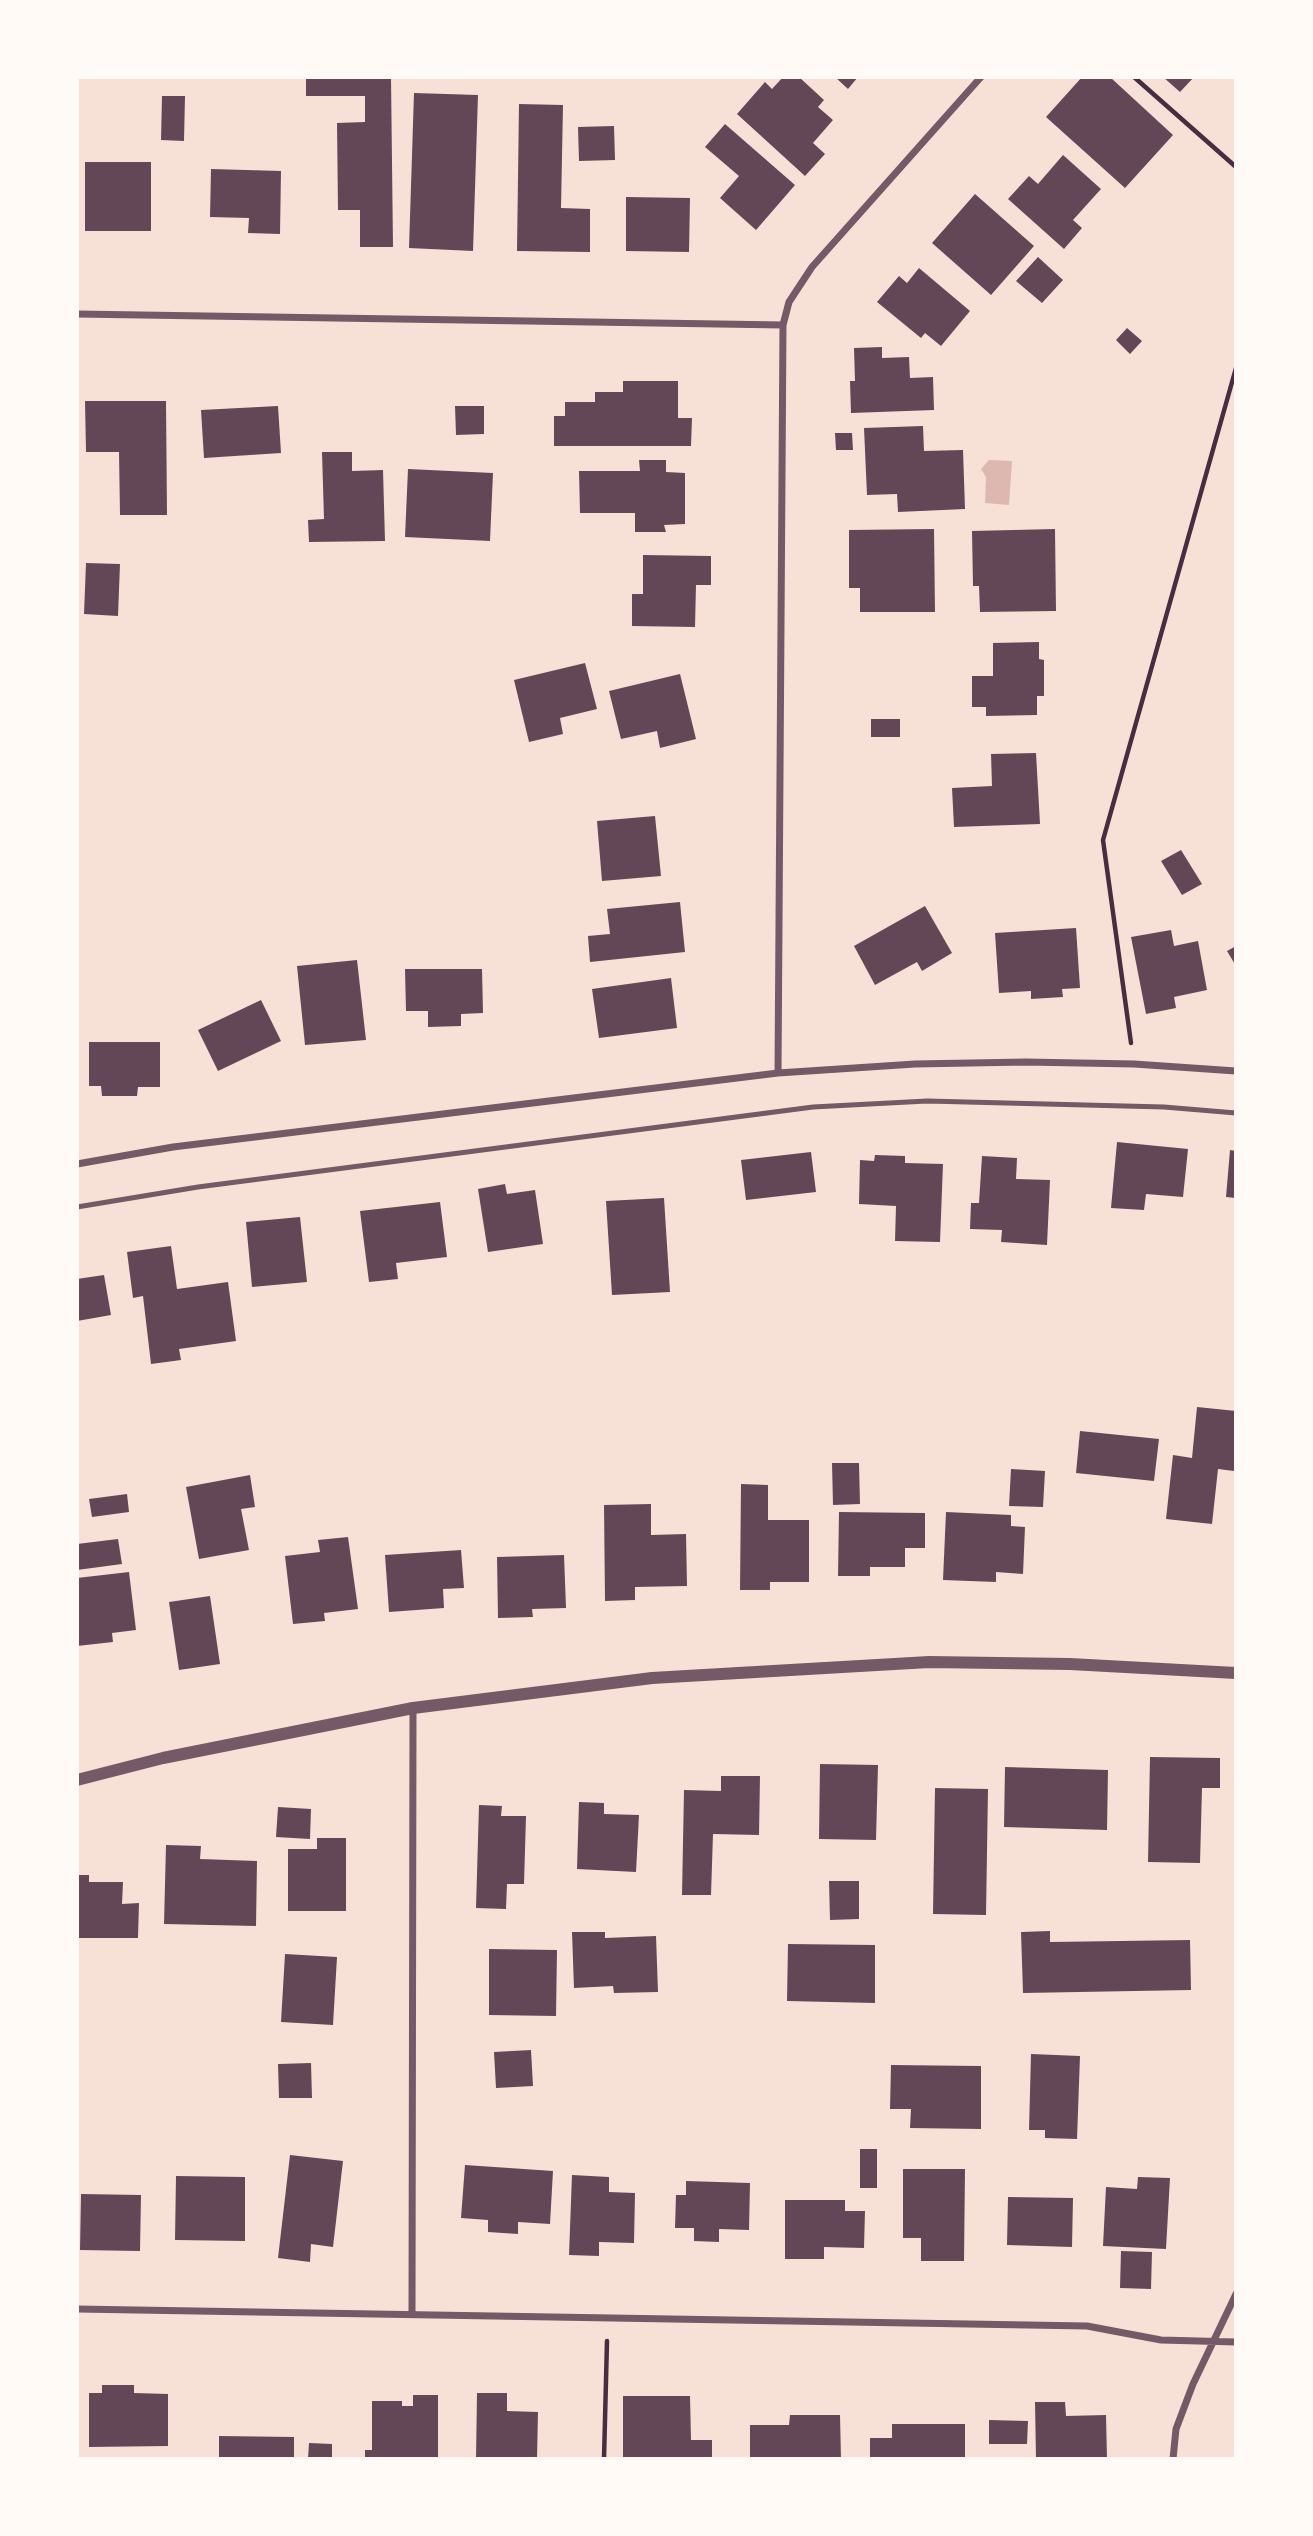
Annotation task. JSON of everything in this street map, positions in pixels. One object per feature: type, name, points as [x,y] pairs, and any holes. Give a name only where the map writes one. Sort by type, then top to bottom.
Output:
[{"type":"street","points":[[778,1073],[783,325],[789,302],[812,267],[981,77]]},
{"type":"street","points":[[77,314],[783,325]]},
{"type":"street","points":[[77,1164],[173,1147],[778,1073],[915,1063],[1134,1064],[1236,1070]]},
{"type":"street","points":[[77,1780],[176,1755],[413,1708],[652,1678],[916,1663],[1070,1664],[1236,1673]]},
{"type":"street","points":[[412,2314],[413,1708]]},
{"type":"street","points":[[1173,2459],[1176,2429],[1236,2294]]},
{"type":"street","points":[[77,2309],[1087,2326],[1161,2340],[1236,2342]]},
{"type":"lane","points":[[77,1207],[198,1187],[813,1107],[941,1102],[1164,1107],[1236,1113]]},
{"type":"path","points":[[1134,77],[1236,167]]},
{"type":"path","points":[[1134,1064],[1117,962],[1103,840],[1236,368]]},
{"type":"path","points":[[604,2459],[608,2319]]},
{"type":"shaded area","points":[[989,460],[1012,461],[1009,505],[985,503],[986,477],[981,469]]},
{"type":"building","points":[[306,77],[391,77],[393,247],[360,247],[360,210],[338,210],[337,123],[365,122],[365,96],[306,96]]},
{"type":"building","points":[[783,77],[799,77],[824,100],[818,107],[833,120],[813,143],[825,154],[805,176],[737,114],[765,82],[772,89]]},
{"type":"building","points":[[835,77],[858,77],[848,89]]},
{"type":"building","points":[[1082,77],[1110,77],[1173,135],[1125,188],[1046,117]]},
{"type":"building","points":[[1163,77],[1194,77],[1180,92]]},
{"type":"building","points":[[414,93],[478,95],[473,251],[409,248]]},
{"type":"building","points":[[162,96],[185,96],[184,141],[161,140]]},
{"type":"building","points":[[519,104],[563,105],[561,208],[590,209],[590,252],[517,251]]},
{"type":"building","points":[[725,124],[795,185],[756,230],[720,198],[739,176],[705,147]]},
{"type":"building","points":[[614,126],[615,160],[579,161],[578,127]]},
{"type":"building","points":[[1063,155],[1101,189],[1073,220],[1082,228],[1064,249],[1008,199],[1029,176],[1038,184]]},
{"type":"building","points":[[85,162],[151,162],[151,231],[85,231]]},
{"type":"building","points":[[211,169],[281,171],[280,234],[248,233],[249,218],[210,217]]},
{"type":"building","points":[[975,194],[1034,246],[991,295],[932,243]]},
{"type":"building","points":[[626,197],[690,198],[689,252],[626,251]]},
{"type":"building","points":[[1038,257],[1063,280],[1042,303],[1016,281]]},
{"type":"building","points":[[919,268],[970,311],[941,346],[925,333],[921,338],[877,302],[899,276],[907,283]]},
{"type":"building","points":[[1127,328],[1142,341],[1130,354],[1116,340]]},
{"type":"building","points":[[882,347],[882,358],[909,357],[910,378],[933,377],[934,410],[851,413],[850,381],[855,381],[854,348]]},
{"type":"building","points":[[623,381],[678,381],[678,418],[692,418],[691,446],[554,446],[554,416],[565,416],[565,402],[595,402],[595,392],[623,392]]},
{"type":"building","points":[[85,401],[166,401],[167,515],[120,515],[119,452],[86,452]]},
{"type":"building","points":[[278,406],[281,453],[204,458],[201,410]]},
{"type":"building","points":[[455,406],[484,406],[484,434],[456,435]]},
{"type":"building","points":[[923,426],[924,451],[963,450],[965,509],[898,512],[897,494],[867,495],[864,428]]},
{"type":"building","points":[[835,433],[852,433],[853,450],[836,450]]},
{"type":"building","points":[[322,452],[352,452],[352,471],[383,470],[385,541],[309,542],[308,520],[324,519]]},
{"type":"building","points":[[639,460],[666,460],[666,472],[685,473],[685,524],[664,525],[666,532],[635,532],[635,513],[580,513],[579,471],[640,471]]},
{"type":"building","points":[[408,469],[493,473],[490,541],[405,537]]},
{"type":"building","points":[[934,529],[935,612],[860,612],[860,588],[849,588],[849,530]]},
{"type":"building","points":[[1055,529],[1056,611],[980,612],[979,586],[973,586],[972,531]]},
{"type":"building","points":[[643,555],[711,556],[711,585],[696,585],[695,627],[632,626],[632,594],[643,594]]},
{"type":"building","points":[[86,563],[120,564],[118,616],[84,614]]},
{"type":"building","points":[[1039,642],[1039,659],[1044,660],[1044,696],[1037,696],[1037,715],[986,716],[986,707],[972,707],[972,676],[993,676],[993,643]]},
{"type":"building","points":[[585,663],[597,709],[560,718],[563,734],[529,742],[514,680]]},
{"type":"building","points":[[680,674],[696,739],[660,748],[657,731],[621,739],[609,691]]},
{"type":"building","points":[[871,719],[900,719],[900,737],[871,737]]},
{"type":"building","points":[[1036,753],[1040,824],[954,827],[952,788],[992,786],[991,754]]},
{"type":"building","points":[[655,816],[661,876],[602,881],[597,821]]},
{"type":"building","points":[[1181,850],[1202,884],[1182,895],[1161,861]]},
{"type":"building","points":[[680,902],[685,952],[590,962],[588,936],[610,934],[607,909]]},
{"type":"building","points":[[925,906],[952,953],[922,971],[917,962],[875,985],[854,946]]},
{"type":"building","points":[[1076,928],[1080,988],[1062,989],[1063,997],[1031,999],[1031,991],[999,993],[995,933]]},
{"type":"building","points":[[1171,930],[1174,946],[1198,941],[1207,990],[1174,997],[1176,1008],[1146,1014],[1131,937]]},
{"type":"building","points":[[1236,946],[1236,966],[1227,951]]},
{"type":"building","points":[[357,960],[366,1040],[305,1045],[297,966]]},
{"type":"building","points":[[405,969],[482,969],[483,1013],[461,1014],[461,1026],[428,1027],[428,1011],[406,1011]]},
{"type":"building","points":[[671,978],[677,1028],[599,1038],[592,989]]},
{"type":"building","points":[[261,1000],[281,1041],[218,1071],[198,1030]]},
{"type":"building","points":[[89,1042],[160,1042],[160,1087],[138,1087],[137,1096],[102,1096],[101,1086],[89,1086]]},
{"type":"building","points":[[1117,1142],[1188,1149],[1183,1197],[1146,1194],[1144,1210],[1111,1208]]},
{"type":"building","points":[[1230,1150],[1236,1151],[1236,1198],[1226,1197]]},
{"type":"building","points":[[811,1152],[816,1192],[746,1200],[741,1160]]},
{"type":"building","points":[[875,1155],[905,1156],[905,1163],[943,1164],[940,1242],[895,1241],[896,1206],[859,1204],[860,1160],[874,1161]]},
{"type":"building","points":[[982,1156],[1017,1158],[1016,1179],[1050,1180],[1047,1245],[1001,1242],[1002,1230],[970,1229],[971,1203],[979,1203]]},
{"type":"building","points":[[505,1184],[507,1194],[535,1190],[543,1244],[488,1252],[478,1189]]},
{"type":"building","points":[[664,1198],[670,1292],[612,1295],[606,1201]]},
{"type":"building","points":[[440,1202],[447,1257],[396,1263],[398,1279],[369,1282],[360,1211]]},
{"type":"building","points":[[300,1217],[307,1282],[252,1287],[246,1222]]},
{"type":"building","points":[[171,1246],[177,1289],[228,1282],[236,1341],[179,1349],[181,1360],[151,1364],[143,1296],[133,1298],[127,1252]]},
{"type":"building","points":[[104,1275],[111,1315],[77,1321],[77,1279]]},
{"type":"building","points":[[1197,1407],[1236,1411],[1234,1471],[1218,1469],[1212,1524],[1166,1519],[1173,1455],[1192,1458]]},
{"type":"building","points":[[1080,1431],[1159,1439],[1154,1481],[1076,1473]]},
{"type":"building","points":[[832,1463],[859,1463],[860,1504],[833,1505]]},
{"type":"building","points":[[1011,1469],[1045,1471],[1043,1507],[1009,1506]]},
{"type":"building","points":[[250,1475],[255,1507],[241,1509],[249,1550],[199,1559],[186,1487]]},
{"type":"building","points":[[741,1484],[768,1485],[768,1520],[809,1520],[809,1582],[770,1582],[770,1590],[740,1590]]},
{"type":"building","points":[[127,1494],[129,1512],[92,1517],[89,1499]]},
{"type":"building","points":[[651,1504],[651,1535],[686,1534],[687,1586],[635,1587],[635,1600],[605,1601],[604,1505]]},
{"type":"building","points":[[839,1512],[925,1513],[925,1548],[905,1548],[905,1567],[870,1567],[870,1576],[838,1576]]},
{"type":"building","points":[[946,1512],[1011,1515],[1011,1526],[1025,1527],[1023,1574],[996,1572],[996,1582],[943,1580]]},
{"type":"building","points":[[348,1537],[358,1609],[324,1613],[325,1621],[293,1624],[285,1556],[320,1552],[318,1540]]},
{"type":"building","points":[[118,1539],[122,1564],[77,1570],[77,1544]]},
{"type":"building","points":[[461,1550],[464,1588],[443,1589],[444,1608],[389,1612],[385,1555]]},
{"type":"building","points":[[564,1555],[566,1608],[532,1609],[533,1617],[498,1618],[497,1557]]},
{"type":"building","points":[[129,1572],[136,1630],[112,1633],[113,1642],[77,1646],[77,1578]]},
{"type":"building","points":[[210,1596],[220,1664],[179,1670],[169,1602]]},
{"type":"building","points":[[1150,1757],[1220,1758],[1220,1788],[1202,1788],[1200,1863],[1148,1862]]},
{"type":"building","points":[[820,1764],[878,1765],[876,1840],[819,1839]]},
{"type":"building","points":[[1005,1767],[1108,1770],[1107,1830],[1004,1827]]},
{"type":"building","points":[[721,1776],[760,1776],[759,1835],[713,1834],[711,1895],[682,1895],[684,1790],[721,1791]]},
{"type":"building","points":[[935,1788],[988,1789],[986,1915],[933,1914]]},
{"type":"building","points":[[579,1802],[604,1803],[604,1814],[639,1815],[636,1872],[577,1869]]},
{"type":"building","points":[[479,1805],[502,1806],[501,1816],[526,1816],[524,1884],[507,1884],[506,1909],[476,1908]]},
{"type":"building","points":[[278,1807],[311,1809],[310,1839],[276,1837]]},
{"type":"building","points":[[317,1838],[346,1838],[346,1911],[288,1911],[288,1849],[317,1849]]},
{"type":"building","points":[[166,1845],[201,1846],[200,1859],[257,1861],[256,1926],[164,1924]]},
{"type":"building","points":[[77,1875],[89,1875],[89,1882],[123,1882],[122,1904],[139,1903],[138,1938],[77,1938]]},
{"type":"building","points":[[829,1881],[859,1881],[859,1919],[830,1920]]},
{"type":"building","points":[[1050,1931],[1050,1942],[1190,1940],[1191,1990],[1023,1993],[1021,1932]]},
{"type":"building","points":[[572,1932],[605,1932],[605,1938],[656,1936],[658,1992],[614,1993],[613,1986],[574,1988]]},
{"type":"building","points":[[788,1944],[875,1945],[875,2003],[787,2001]]},
{"type":"building","points":[[489,1949],[557,1950],[556,2016],[489,2015]]},
{"type":"building","points":[[285,1954],[337,1957],[333,2025],[281,2022]]},
{"type":"building","points":[[531,2050],[533,2086],[496,2088],[494,2052]]},
{"type":"building","points":[[1031,2054],[1080,2056],[1077,2139],[1045,2138],[1045,2130],[1029,2130]]},
{"type":"building","points":[[311,2063],[312,2098],[279,2098],[278,2064]]},
{"type":"building","points":[[891,2065],[981,2066],[981,2129],[910,2128],[911,2109],[890,2109]]},
{"type":"building","points":[[860,2149],[877,2149],[877,2188],[860,2188]]},
{"type":"building","points":[[290,2155],[343,2161],[333,2247],[311,2244],[310,2262],[278,2258]]},
{"type":"building","points":[[465,2165],[553,2171],[550,2224],[518,2222],[518,2234],[488,2232],[488,2220],[461,2218]]},
{"type":"building","points":[[903,2169],[965,2169],[964,2261],[921,2261],[921,2238],[903,2238]]},
{"type":"building","points":[[572,2175],[609,2177],[609,2192],[635,2193],[634,2243],[599,2242],[599,2256],[569,2255]]},
{"type":"building","points":[[176,2176],[245,2177],[245,2241],[175,2240]]},
{"type":"building","points":[[1138,2177],[1170,2178],[1166,2249],[1103,2246],[1106,2187],[1137,2189]]},
{"type":"building","points":[[686,2181],[750,2183],[749,2230],[719,2229],[719,2242],[694,2241],[694,2228],[675,2228],[676,2195],[686,2195]]},
{"type":"building","points":[[81,2194],[141,2195],[140,2251],[80,2250]]},
{"type":"building","points":[[1008,2197],[1073,2198],[1072,2247],[1007,2245]]},
{"type":"building","points":[[785,2200],[845,2200],[845,2211],[865,2211],[864,2248],[824,2247],[824,2259],[785,2259]]},
{"type":"building","points":[[1121,2251],[1152,2252],[1151,2289],[1120,2288]]},
{"type":"building","points":[[102,2385],[134,2385],[134,2393],[168,2394],[168,2446],[89,2447],[89,2393],[102,2393]]},
{"type":"building","points":[[477,2393],[507,2393],[507,2411],[538,2412],[537,2459],[476,2459]]},
{"type":"building","points":[[413,2395],[438,2395],[438,2459],[365,2459],[365,2450],[372,2450],[372,2401],[402,2401],[402,2406],[413,2406]]},
{"type":"building","points":[[623,2396],[690,2396],[691,2440],[712,2440],[712,2459],[623,2459]]},
{"type":"building","points":[[1035,2402],[1065,2402],[1066,2416],[1106,2415],[1107,2459],[1036,2459]]},
{"type":"building","points":[[790,2415],[840,2415],[841,2459],[750,2459],[750,2425],[789,2425]]},
{"type":"building","points":[[989,2420],[1028,2421],[1027,2444],[989,2444]]},
{"type":"building","points":[[892,2424],[965,2424],[965,2459],[870,2459],[870,2438],[892,2438]]},
{"type":"building","points":[[219,2436],[294,2437],[294,2459],[219,2459]]},
{"type":"building","points":[[309,2443],[332,2444],[332,2459],[308,2459]]}]
